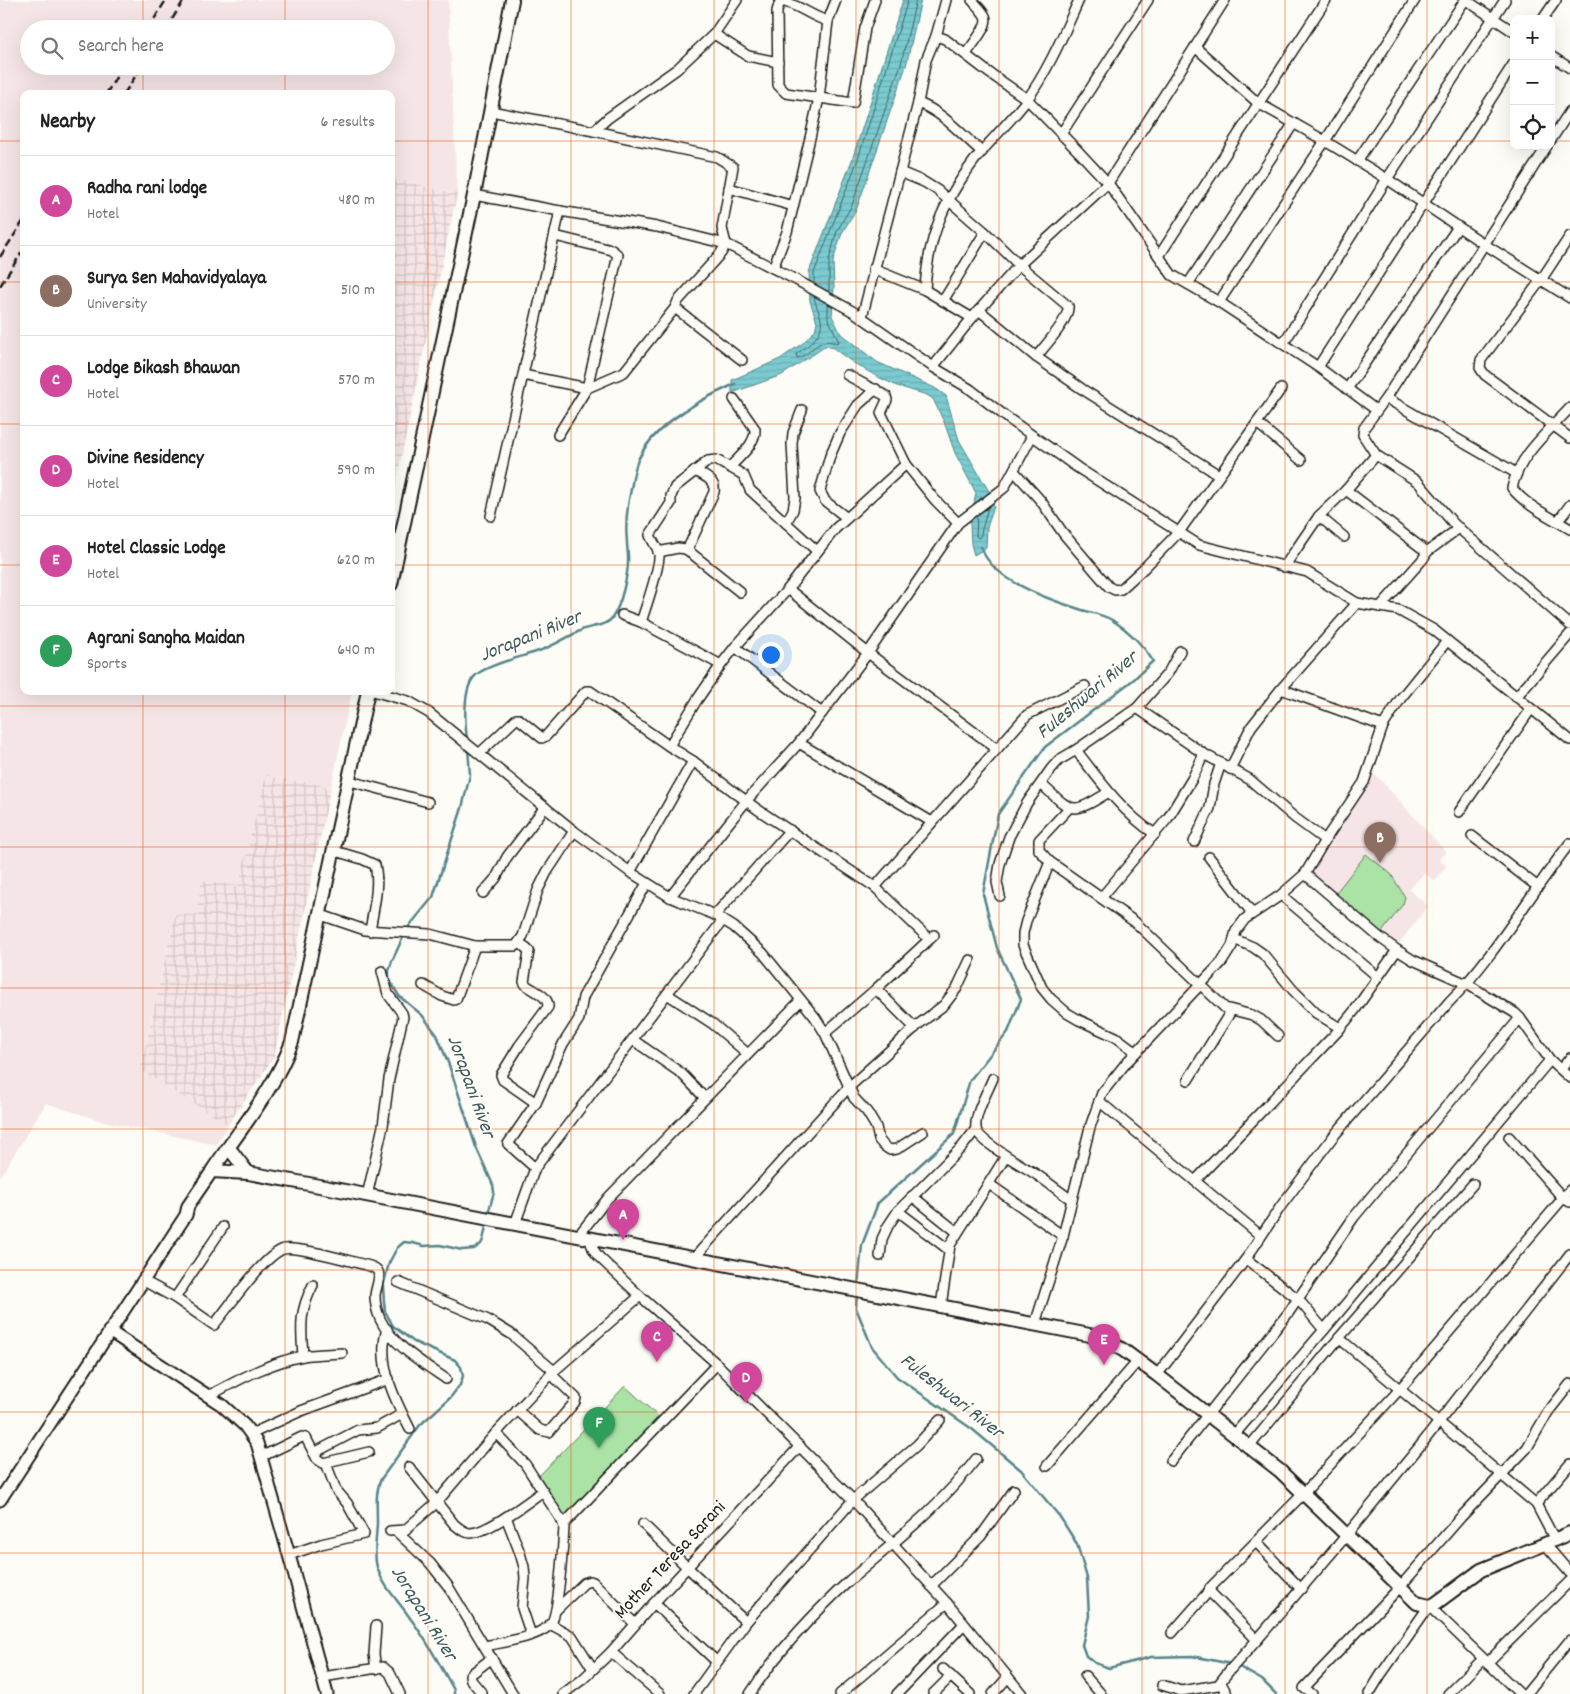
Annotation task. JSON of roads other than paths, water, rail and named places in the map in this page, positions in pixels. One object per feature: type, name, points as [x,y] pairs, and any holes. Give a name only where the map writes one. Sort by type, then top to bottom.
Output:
[{"type":"main road","points":[[395,565],[474,195],[512,0]]},
{"type":"main road","points":[[214,1174],[229,1145],[238,1135],[275,1079],[292,1042],[321,916],[367,695]]},
{"type":"main road","points":[[214,1174],[238,1143],[238,1135]]},
{"type":"main road","points":[[232,1152],[248,1173]]},
{"type":"main road","points":[[214,1174],[248,1173],[1100,1337],[1118,1347],[1157,1375],[1304,1493],[1417,1604],[1429,1606],[1441,1600],[1481,1570],[1570,1533]]},
{"type":"street","points":[[594,131],[608,118],[677,70],[714,34],[737,0]]},
{"type":"street","points":[[773,268],[786,232],[819,98],[828,21],[836,0]]},
{"type":"street","points":[[828,21],[819,19],[787,2],[780,1],[777,12],[778,85],[786,93],[853,103],[865,28],[875,0]]},
{"type":"street","points":[[858,315],[900,172],[918,103],[926,60],[936,36],[946,0]]},
{"type":"street","points":[[966,54],[987,21],[986,16],[972,0]]},
{"type":"street","points":[[925,290],[926,264],[934,232],[948,198],[982,152],[1027,100],[1061,42],[1078,0]]},
{"type":"street","points":[[1060,134],[1148,0]]},
{"type":"street","points":[[933,367],[972,318],[1020,265],[1108,184],[1225,0]]},
{"type":"street","points":[[1160,256],[1326,0]]},
{"type":"street","points":[[1219,302],[1414,0]]},
{"type":"street","points":[[1358,161],[1465,0],[1510,29]]},
{"type":"street","points":[[1283,344],[1387,179],[1504,0]]},
{"type":"street","points":[[1546,15],[1556,0]]},
{"type":"street","points":[[714,34],[748,56],[778,62]]},
{"type":"street","points":[[936,36],[945,39],[1027,100],[1108,184],[1172,275],[1219,302],[1318,367],[1376,410]]},
{"type":"street","points":[[1195,47],[1258,103],[1325,140],[1570,298]]},
{"type":"street","points":[[1555,59],[1570,68]]},
{"type":"street","points":[[1318,367],[1510,70]]},
{"type":"street","points":[[918,103],[927,106],[939,114],[982,152]]},
{"type":"street","points":[[491,111],[717,157],[733,167],[722,228],[726,244],[721,253],[678,301],[624,372],[587,388],[523,375]]},
{"type":"street","points":[[1555,134],[1570,111]]},
{"type":"street","points":[[1188,284],[1294,123]]},
{"type":"street","points":[[1545,150],[1386,398],[1366,424],[1363,435],[1376,455],[1418,482],[1459,528],[1570,625]]},
{"type":"street","points":[[900,172],[924,182],[948,198],[1020,265],[1068,306],[1069,311],[1064,320],[1036,356]]},
{"type":"street","points":[[729,188],[793,206]]},
{"type":"street","points":[[474,195],[657,227],[726,244],[858,315],[933,367],[970,389],[1078,468],[1199,546],[1307,572],[1357,603],[1398,610],[1434,630],[1570,740]]},
{"type":"street","points":[[491,516],[560,211]]},
{"type":"street","points":[[1347,389],[1458,227]]},
{"type":"street","points":[[943,301],[985,232]]},
{"type":"street","points":[[555,236],[612,250],[618,254],[587,388],[558,436]]},
{"type":"street","points":[[1570,236],[1541,280],[1481,360],[1480,368],[1485,375],[1570,438]]},
{"type":"street","points":[[873,269],[925,290],[972,318]]},
{"type":"street","points":[[674,308],[742,360]]},
{"type":"street","points":[[980,310],[1036,356],[1082,389],[1219,475]]},
{"type":"street","points":[[847,375],[886,396],[888,400],[881,413],[906,464],[935,500],[958,524]]},
{"type":"street","points":[[847,518],[825,501],[820,491],[830,456],[840,433],[858,405],[876,389]]},
{"type":"street","points":[[1014,471],[1035,494],[1063,533],[1109,587],[1115,590],[1121,589],[1179,532],[1281,389]]},
{"type":"street","points":[[1386,398],[1516,473]]},
{"type":"street","points":[[730,467],[749,445],[755,434],[755,429],[734,399]]},
{"type":"street","points":[[1569,409],[1537,442],[1516,473],[1512,488],[1517,494],[1570,529]]},
{"type":"street","points":[[786,523],[794,510],[792,444],[793,433],[802,410]]},
{"type":"street","points":[[1257,422],[1301,460]]},
{"type":"street","points":[[670,897],[747,800],[799,743],[868,653],[958,524],[1004,488],[1032,436]]},
{"type":"street","points":[[1284,567],[1319,516],[1346,490],[1376,455]]},
{"type":"street","points":[[641,622],[658,561],[658,552],[650,535],[652,530],[671,504],[672,490],[712,460],[730,467],[744,476],[750,490],[817,551]]},
{"type":"street","points":[[669,746],[697,700],[735,647],[788,589],[835,529],[906,464]]},
{"type":"street","points":[[686,549],[714,492],[715,486],[709,479],[695,471]]},
{"type":"street","points":[[1346,490],[1427,552]]},
{"type":"street","points":[[1558,522],[1570,505]]},
{"type":"street","points":[[1319,516],[1344,537]]},
{"type":"street","points":[[1380,607],[1423,559],[1427,552],[1459,528]]},
{"type":"street","points":[[658,552],[678,548],[686,549],[740,592]]},
{"type":"street","points":[[788,589],[868,653],[997,749]]},
{"type":"street","points":[[1230,769],[1251,727],[1281,689],[1357,603]]},
{"type":"street","points":[[622,615],[641,622],[721,665]]},
{"type":"street","points":[[1516,697],[1570,634]]},
{"type":"street","points":[[1035,1324],[1063,1236],[1090,1127],[1102,1093],[1136,1052],[1222,962],[1232,946],[1240,925],[1252,913],[1281,895],[1305,874],[1325,840],[1364,782],[1384,726],[1401,698],[1447,641]]},
{"type":"street","points":[[735,647],[822,713]]},
{"type":"street","points":[[1000,896],[998,882],[1000,864],[1009,837],[1027,804],[1051,769],[1060,760],[1137,708],[1168,673],[1180,651]]},
{"type":"street","points":[[875,887],[1027,715],[1085,686]]},
{"type":"street","points":[[1281,689],[1384,726]]},
{"type":"street","points":[[479,752],[516,719],[538,736],[542,738],[546,736],[586,691],[590,691],[875,887],[931,937],[876,989],[825,1033]]},
{"type":"street","points":[[386,695],[408,701],[429,713],[574,830],[630,872],[670,897],[715,915],[734,927],[763,953],[815,1017],[825,1033],[848,1088],[854,1098],[867,1112],[876,1127],[879,1140],[884,1146],[890,1150],[897,1149],[923,1132]]},
{"type":"street","points":[[1137,708],[1204,754],[1254,783],[1295,818],[1325,840]]},
{"type":"street","points":[[1459,812],[1531,709]]},
{"type":"street","points":[[799,743],[932,822]]},
{"type":"street","points":[[1076,750],[1109,792],[1142,826],[1155,834]]},
{"type":"street","points":[[1101,898],[1168,818],[1192,779],[1204,754]]},
{"type":"street","points":[[630,872],[693,761]]},
{"type":"street","points":[[1194,842],[1210,808],[1214,784],[1221,764]]},
{"type":"street","points":[[350,780],[428,802]]},
{"type":"street","points":[[1041,784],[1069,808],[1075,809],[1083,808],[1109,792]]},
{"type":"street","points":[[483,893],[496,878],[507,857],[545,807]]},
{"type":"street","points":[[1069,808],[1039,840],[1039,850],[1050,862],[1135,922],[1225,1008],[1252,1015],[1262,1020],[1278,1036]]},
{"type":"street","points":[[321,916],[370,931],[430,934],[475,946],[516,946],[520,943],[538,890],[547,872],[574,830]]},
{"type":"street","points":[[715,915],[790,830]]},
{"type":"street","points":[[1472,836],[1538,887]]},
{"type":"street","points":[[1157,1375],[1246,1259],[1281,1206],[1332,1138],[1449,1002],[1467,984],[1570,844]]},
{"type":"street","points":[[334,851],[375,865],[376,892],[370,931]]},
{"type":"street","points":[[1209,857],[1252,913]]},
{"type":"street","points":[[1050,862],[1026,921],[1023,945],[1042,988],[1050,999],[1067,1014],[1116,1037],[1136,1052]]},
{"type":"street","points":[[1305,874],[1378,937],[1397,950],[1467,984],[1515,1013],[1550,1060],[1570,1078]]},
{"type":"street","points":[[535,1168],[508,1144],[536,1103],[563,1044],[579,1019],[583,997],[647,883]]},
{"type":"street","points":[[1281,895],[1378,976]]},
{"type":"street","points":[[512,1223],[535,1168],[724,920]]},
{"type":"street","points":[[1234,938],[1253,947],[1262,954],[1316,1013],[1340,1028]]},
{"type":"street","points":[[520,943],[529,952],[524,982],[549,1003],[501,1075],[503,1080],[536,1103]]},
{"type":"street","points":[[424,985],[442,996],[456,999],[475,946]]},
{"type":"street","points":[[1196,1181],[1340,1028],[1397,950]]},
{"type":"street","points":[[694,1258],[848,1088],[915,1028],[944,1005],[957,988],[970,960]]},
{"type":"street","points":[[367,1196],[383,1126],[389,1079],[403,1017],[388,994],[382,971]]},
{"type":"street","points":[[876,989],[915,1028]]},
{"type":"street","points":[[667,994],[713,1024],[748,1054]]},
{"type":"street","points":[[801,1000],[608,1198],[584,1237],[593,1251],[640,1296],[717,1364],[853,1500],[947,1603],[1021,1694]]},
{"type":"street","points":[[1188,1080],[1231,1011]]},
{"type":"street","points":[[1172,1461],[1298,1299],[1354,1216],[1520,1018]]},
{"type":"street","points":[[633,1040],[681,1073],[705,1098]]},
{"type":"street","points":[[1561,1070],[1570,1058]]},
{"type":"street","points":[[1234,1435],[1550,1060]]},
{"type":"street","points":[[880,1256],[882,1239],[898,1211],[956,1153],[976,1130],[980,1107],[994,1078]]},
{"type":"street","points":[[1099,1101],[1262,1236]]},
{"type":"street","points":[[976,1130],[979,1135],[1006,1156],[1036,1174],[1072,1200]]},
{"type":"street","points":[[1509,1137],[1566,1200]]},
{"type":"street","points":[[941,1306],[950,1245],[1006,1156]]},
{"type":"street","points":[[0,1500],[142,1280],[186,1215],[194,1210],[214,1174]]},
{"type":"street","points":[[990,1184],[1063,1236]]},
{"type":"street","points":[[1249,1447],[1339,1338],[1473,1184]]},
{"type":"street","points":[[1172,1633],[1209,1592],[1210,1588],[1304,1493],[1400,1389],[1566,1200],[1570,1190]]},
{"type":"street","points":[[912,1196],[957,1232]]},
{"type":"street","points":[[898,1211],[949,1250]]},
{"type":"street","points":[[175,1298],[223,1227]]},
{"type":"street","points":[[142,1280],[175,1298],[214,1324],[274,1254],[284,1249],[296,1249],[366,1265],[377,1270],[378,1273],[375,1293],[376,1305],[380,1319],[386,1329],[399,1343],[446,1379]]},
{"type":"street","points":[[1162,1684],[1181,1691],[1222,1683],[1229,1671],[1346,1536],[1439,1422],[1570,1254]]},
{"type":"street","points":[[1246,1259],[1298,1299],[1324,1330]]},
{"type":"street","points":[[398,1282],[488,1320],[518,1340],[576,1398],[575,1402],[549,1432],[540,1430],[517,1410]]},
{"type":"street","points":[[303,1356],[302,1312],[313,1285]]},
{"type":"street","points":[[514,1694],[448,1586],[430,1563],[393,1531],[405,1530],[412,1525],[436,1502],[496,1433],[553,1373],[640,1296]]},
{"type":"street","points":[[386,1329],[383,1348],[389,1379],[402,1414],[410,1429]]},
{"type":"street","points":[[109,1331],[236,1416],[257,1443],[290,1554],[327,1694]]},
{"type":"street","points":[[1339,1338],[1536,1504],[1550,1542],[1570,1573]]},
{"type":"street","points":[[207,1395],[254,1372],[303,1356],[342,1353]]},
{"type":"street","points":[[1047,1466],[1138,1361]]},
{"type":"street","points":[[564,1524],[717,1364]]},
{"type":"street","points":[[251,1434],[301,1411],[389,1379]]},
{"type":"street","points":[[1312,1694],[1304,1688],[1399,1588],[1461,1517],[1527,1448],[1548,1412],[1570,1384]]},
{"type":"street","points":[[314,1453],[358,1430],[378,1428],[402,1414]]},
{"type":"street","points":[[694,1694],[746,1622],[853,1500],[916,1445],[940,1420]]},
{"type":"street","points":[[484,1646],[531,1635],[544,1629],[554,1621],[564,1524],[521,1458],[496,1433]]},
{"type":"street","points":[[261,1454],[267,1454],[302,1437],[306,1438],[320,1462],[369,1452]]},
{"type":"street","name":"Mother Teresa Sarani","points":[[564,1694],[611,1652],[800,1446]]},
{"type":"street","points":[[750,1694],[778,1655],[810,1619],[848,1582],[944,1498],[960,1481],[976,1459]]},
{"type":"street","points":[[290,1554],[321,1544],[364,1534],[347,1503],[336,1490],[326,1462]]},
{"type":"street","points":[[1536,1504],[1570,1464]]},
{"type":"street","points":[[409,1467],[454,1524],[462,1531],[470,1533],[479,1531],[506,1517],[543,1491]]},
{"type":"street","points":[[931,1586],[981,1536],[1014,1490]]},
{"type":"street","points":[[506,1517],[524,1567],[525,1578],[522,1608],[531,1635]]},
{"type":"street","points":[[643,1524],[746,1622]]},
{"type":"street","points":[[1256,1542],[1301,1589]]},
{"type":"street","points":[[556,1610],[584,1583],[590,1581],[635,1624]]},
{"type":"street","points":[[1448,1694],[1570,1581]]},
{"type":"street","points":[[1209,1592],[1257,1640]]},
{"type":"street","points":[[654,1603],[717,1662]]},
{"type":"street","points":[[840,1694],[947,1603]]},
{"type":"street","points":[[1369,1694],[1429,1606],[1520,1694]]},
{"type":"street","points":[[550,1624],[572,1636],[593,1669]]},
{"type":"street","points":[[898,1694],[964,1624]]},
{"type":"street","points":[[376,1626],[374,1654],[376,1669]]},
{"type":"street","points":[[1526,1694],[1570,1640]]},
{"type":"street","points":[[611,1652],[660,1694]]},
{"type":"street","points":[[480,1694],[481,1692],[471,1680],[470,1675],[492,1658]]},
{"type":"street","points":[[323,1677],[383,1667],[388,1671],[400,1694]]},
{"type":"street","points":[[943,1669],[970,1694]]},
{"type":"street","points":[[934,1694],[951,1676]]},
{"type":"street","points":[[1085,1676],[1101,1694]]},
{"type":"street","points":[[993,1694],[1008,1677]]},
{"type":"street","points":[[1222,1683],[1227,1694]]},
{"type":"water","points":[[903,0],[921,0],[906,66],[857,208],[842,233],[833,261],[832,316],[841,334],[877,362],[935,388],[946,396],[959,440],[990,493],[994,507],[987,527],[986,548],[974,555],[971,544],[970,523],[976,493],[955,453],[944,422],[933,399],[876,376],[833,348],[826,346],[782,375],[732,393],[732,380],[780,359],[803,343],[815,330],[817,322],[810,301],[809,272],[852,160]]},
{"type":"waterway","name":"Jorapani River","points":[[467,740],[466,697],[468,688],[476,675],[496,665],[542,650],[584,629],[606,623],[612,618],[624,589],[627,571],[626,528],[628,502],[638,460],[645,447],[667,424],[694,405],[735,384]]},
{"type":"waterway","name":"Fuleshwari River","points":[[858,1286],[862,1245],[878,1203],[954,1134],[970,1080],[1008,1032],[1021,999],[997,948],[983,894],[998,814],[1045,747],[1133,680],[1153,661],[1135,638],[1112,620],[1050,599],[1021,586],[996,569],[981,547]]},
{"type":"waterway","name":"Jorapani River","points":[[406,930],[433,897],[462,808],[470,775],[468,748]]},
{"type":"waterway","name":"Jorapani River","points":[[404,935],[392,961],[389,979],[399,996],[422,1015],[437,1035],[476,1147],[493,1185],[494,1192],[488,1214]]},
{"type":"waterway","name":"Jorapani River","points":[[454,1694],[454,1690],[428,1644],[383,1581],[377,1567],[375,1550],[377,1494],[381,1479],[420,1425],[450,1398],[460,1385],[463,1376],[461,1367],[455,1360],[414,1342],[393,1326],[385,1311],[383,1287],[389,1263],[397,1248],[404,1242],[424,1246],[440,1245],[462,1250],[474,1249],[483,1240],[487,1222]]},
{"type":"waterway","name":"Fuleshwari River","points":[[857,1293],[856,1308],[872,1347],[897,1377],[972,1429],[1021,1470],[1060,1517],[1077,1544],[1087,1578],[1089,1616],[1082,1645],[1086,1656],[1095,1663],[1109,1668],[1151,1657],[1192,1656],[1231,1664]]},
{"type":"waterway","name":"Fuleshwari River","points":[[1236,1665],[1262,1680],[1276,1694]]},
{"type":"railway","points":[[154,20],[166,0]]},
{"type":"railway","points":[[172,20],[184,0]]},
{"type":"railway","points":[[108,90],[118,75]]},
{"type":"railway","points":[[127,90],[136,75]]},
{"type":"railway","points":[[0,257],[20,226]]},
{"type":"railway","points":[[0,286],[20,255]]},
{"type":"place","name":"Surya Sen Mahavidyalaya","points":[[1380,863]]},
{"type":"place","name":"Radha rani lodge","points":[[623,1240]]},
{"type":"place","name":"Lodge Bikash Bhawan","points":[[657,1362]]},
{"type":"place","name":"Hotel Classic Lodge","points":[[1104,1365]]},
{"type":"place","name":"Divine Residency","points":[[746,1403]]},
{"type":"place","name":"Agrani Sangha Maidan","points":[[599,1448]]}]
